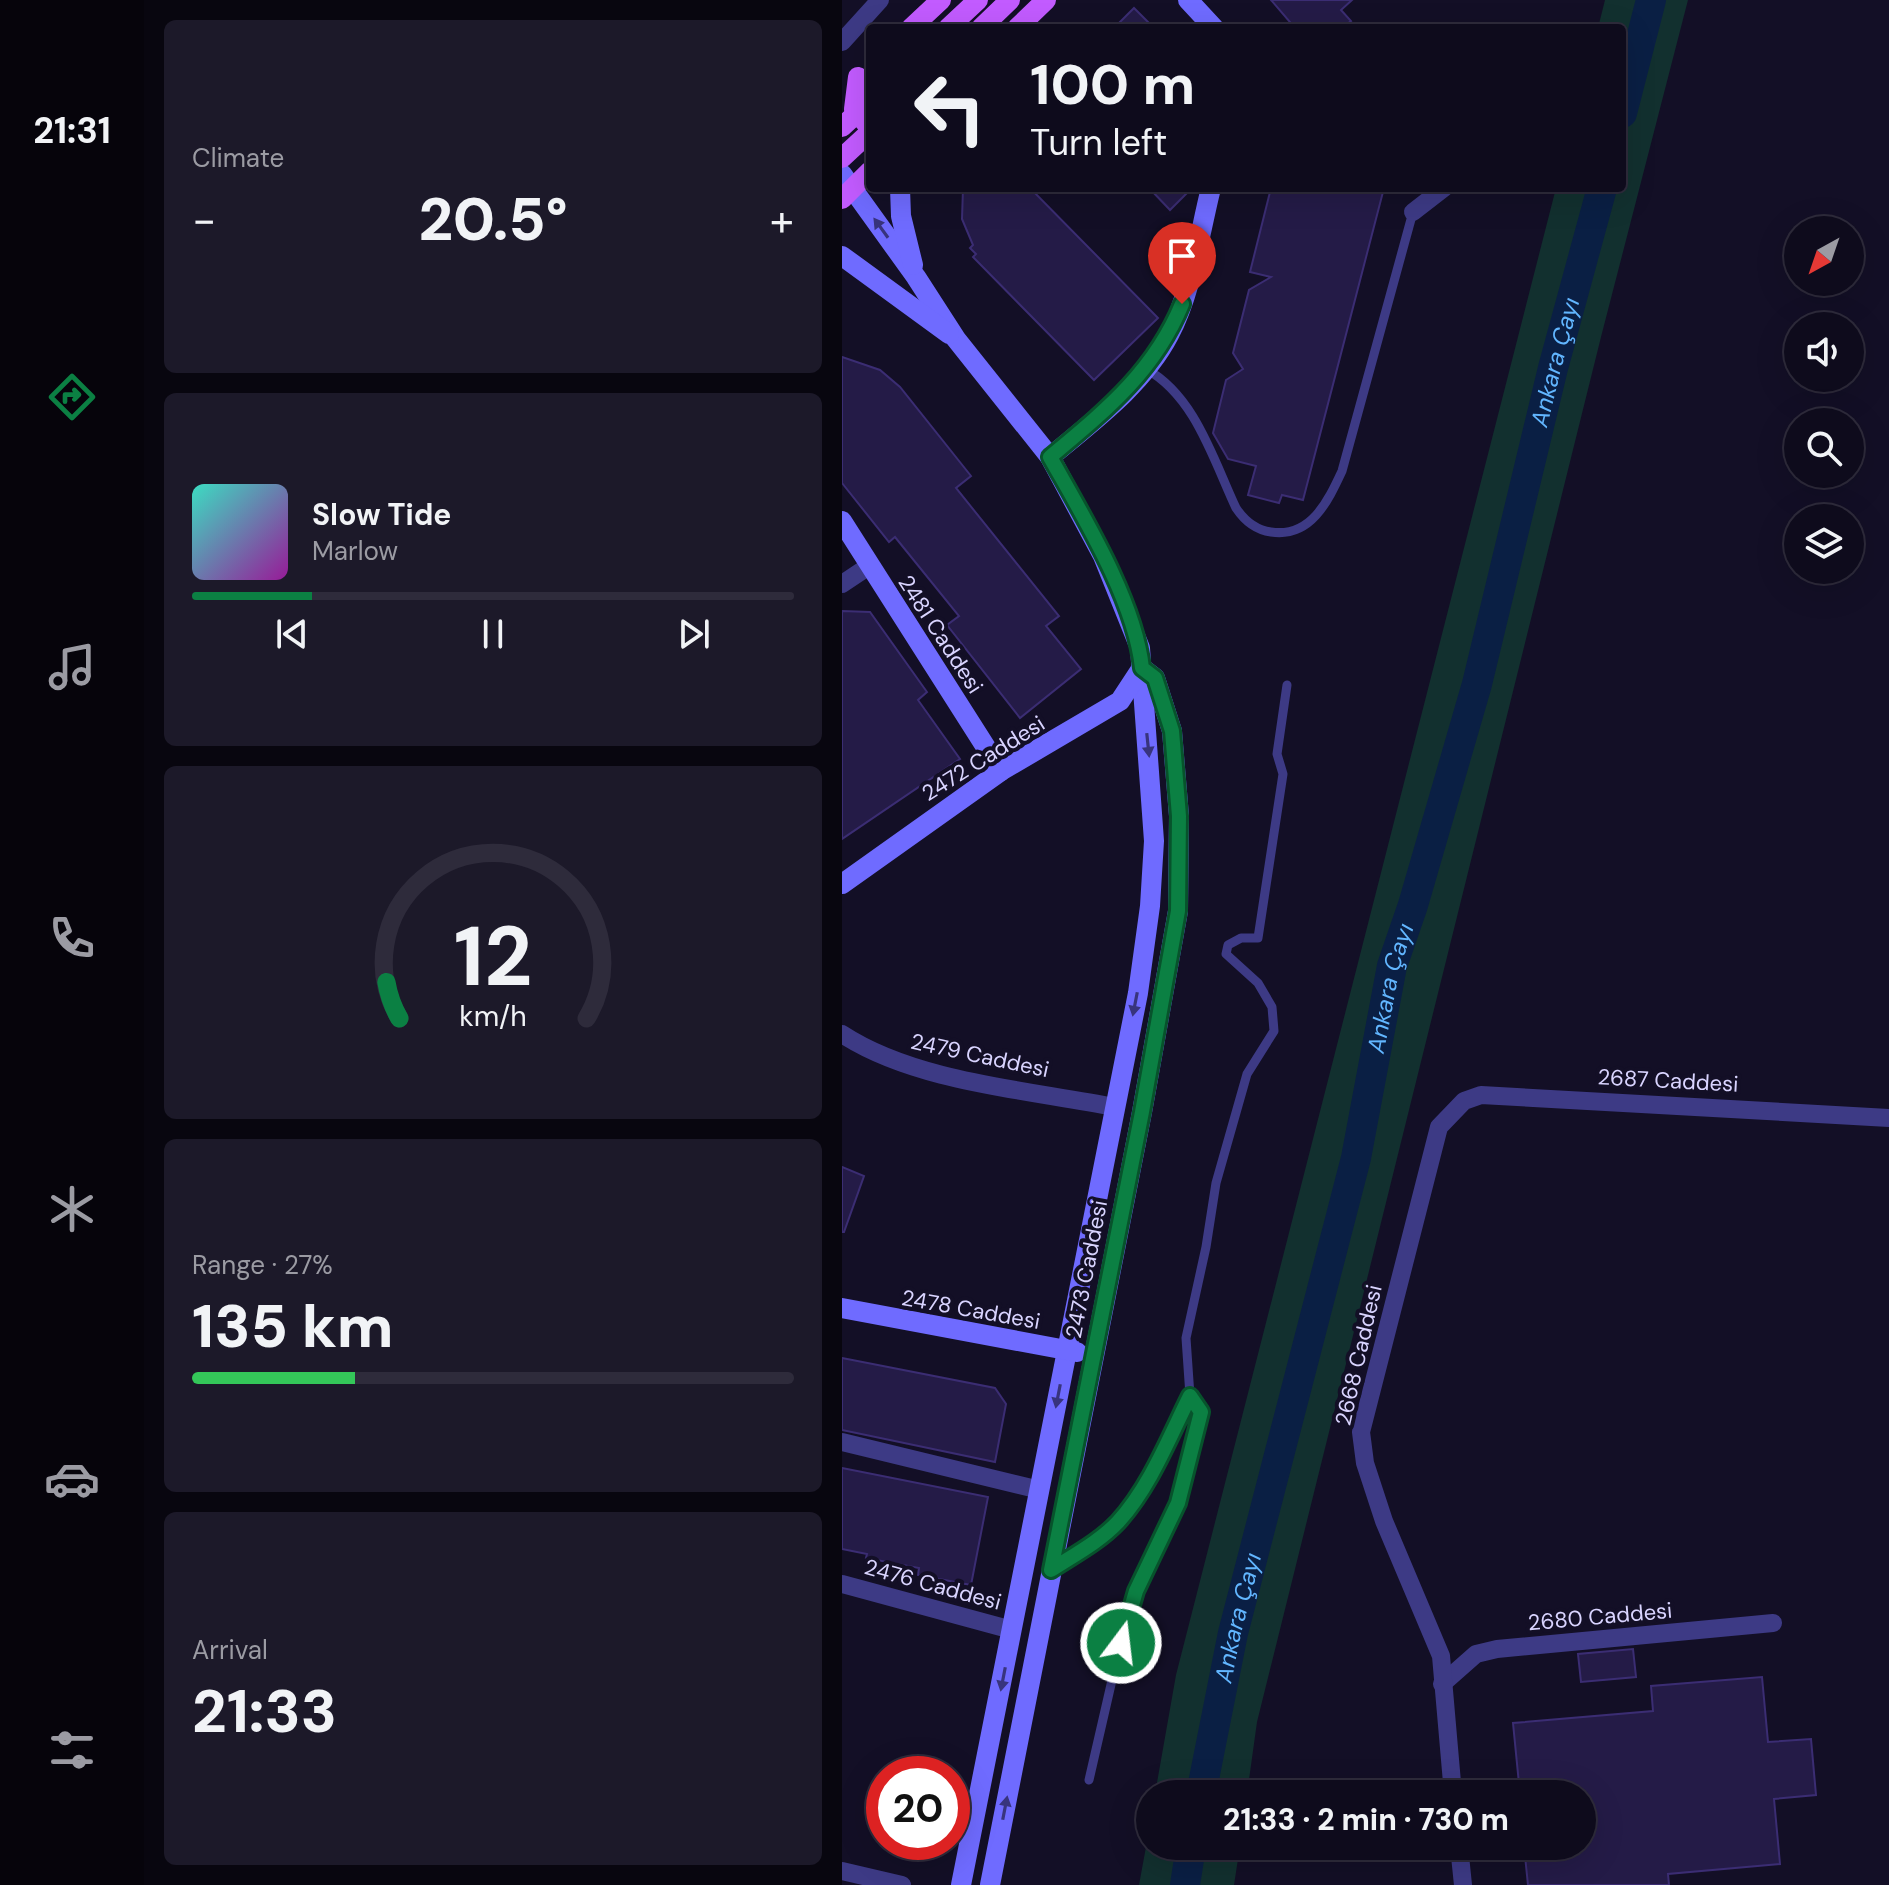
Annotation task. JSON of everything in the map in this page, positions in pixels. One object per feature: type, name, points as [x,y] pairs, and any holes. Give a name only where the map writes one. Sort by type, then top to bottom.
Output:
[{"type":"main road","points":[[915,24],[941,0]]},
{"type":"main road","points":[[952,24],[978,0]]},
{"type":"main road","points":[[985,24],[1010,0]]},
{"type":"main road","points":[[1021,24],[1046,0]]},
{"type":"main road","points":[[852,82],[854,109],[866,125]]},
{"type":"main road","points":[[842,127],[866,105]]},
{"type":"main road","points":[[842,158],[866,134]]},
{"type":"main road","points":[[846,187],[866,174]]},
{"type":"street","points":[[842,42],[880,0]]},
{"type":"street","points":[[1188,0],[1210,24]]},
{"type":"street","name":"2473 Caddesi","points":[[846,187],[916,277],[956,339],[1050,457],[1103,556],[1140,648],[1154,816],[1152,882],[1138,993],[961,1885]]},
{"type":"street","points":[[900,192],[901,216],[916,277]]},
{"type":"street","points":[[1050,457],[1099,416],[1146,369],[1170,334],[1182,304],[1210,192]]},
{"type":"street","points":[[1413,212],[1439,192]]},
{"type":"street","name":"2473 Caddesi","points":[[842,256],[956,339]]},
{"type":"street","points":[[842,277],[875,281]]},
{"type":"street","name":"2481 Caddesi","points":[[842,521],[1001,771]]},
{"type":"street","points":[[842,584],[869,566]]},
{"type":"street","name":"2473 Caddesi","points":[[990,1885],[1178,911],[1179,827],[1172,731],[1155,678],[1142,668]]},
{"type":"street","name":"2472 Caddesi","points":[[842,884],[1001,771],[1120,701],[1142,668]]},
{"type":"street","name":"2479 Caddesi","points":[[842,1034],[866,1050],[912,1067],[1114,1107]]},
{"type":"street","name":"2687 Caddesi","points":[[1450,1112],[1481,1095],[1889,1118]]},
{"type":"street","name":"2668 Caddesi","points":[[1450,1112],[1439,1127],[1361,1432],[1365,1463],[1384,1521],[1441,1656],[1452,1780]]},
{"type":"street","name":"2478 Caddesi","points":[[842,1308],[1093,1355]]},
{"type":"street","points":[[1051,1570],[1096,1540],[1127,1511],[1152,1472],[1190,1396]]},
{"type":"street","points":[[842,1442],[1040,1490]]},
{"type":"street","name":"2476 Caddesi","points":[[842,1584],[1012,1630]]},
{"type":"street","name":"2680 Caddesi","points":[[1442,1684],[1476,1654],[1497,1649],[1773,1623]]},
{"type":"street","points":[[1460,1860],[1463,1885]]},
{"type":"street","points":[[842,1871],[902,1885]]},
{"type":"lane","points":[[1146,369],[1167,381],[1186,402],[1236,508],[1247,521],[1274,533],[1305,526],[1328,500],[1342,471],[1413,212]]},
{"type":"lane","points":[[1089,1780],[1127,1615],[1182,1488],[1201,1412],[1190,1396],[1186,1338],[1216,1183],[1247,1074],[1274,1031],[1272,1007],[1258,983],[1226,954],[1228,945],[1241,938],[1258,938],[1283,774],[1277,754],[1287,685]]},
{"type":"green space","points":[[1605,0],[1688,0],[1601,337],[1257,1722],[1249,1780],[1157,1780],[1176,1675],[1555,192],[1626,192],[1626,24],[1599,24]]},
{"type":"green space","points":[[1144,1860],[1238,1860],[1234,1885],[1139,1885]]},
{"type":"building","points":[[1271,0],[1352,0],[1341,10],[1351,21],[1347,24],[1292,24]]},
{"type":"building","points":[[1134,8],[1150,24],[1118,24]]},
{"type":"building","points":[[963,192],[1034,192],[1158,318],[1094,380],[973,257],[976,254],[970,248],[973,245],[962,219]]},
{"type":"building","points":[[1153,192],[1188,192],[1170,210]]},
{"type":"building","points":[[1270,192],[1383,192],[1303,500],[1282,495],[1279,503],[1248,495],[1256,466],[1228,459],[1213,433],[1226,380],[1243,369],[1233,353],[1249,290],[1271,277],[1250,272]]},
{"type":"building","points":[[842,357],[880,370],[900,387],[971,476],[956,488],[1059,616],[1046,626],[1081,669],[1020,718],[947,625],[959,616],[895,537],[889,542],[842,483]]},
{"type":"building","points":[[842,611],[870,612],[927,692],[918,700],[960,759],[842,839]]},
{"type":"building","points":[[842,1167],[864,1176],[844,1232],[842,1232]]},
{"type":"building","points":[[842,1358],[995,1388],[1006,1404],[995,1462],[842,1430]]},
{"type":"building","points":[[842,1468],[988,1497],[971,1585],[918,1575],[919,1568],[866,1558],[867,1554],[842,1549]]},
{"type":"building","points":[[1633,1649],[1636,1677],[1581,1682],[1578,1654]]},
{"type":"building","points":[[1762,1677],[1768,1742],[1811,1739],[1816,1795],[1774,1799],[1780,1864],[1668,1874],[1669,1885],[1528,1885],[1525,1860],[1596,1860],[1596,1780],[1519,1780],[1513,1723],[1653,1711],[1651,1686]]},
{"type":"waterway","name":"Ankara Çayı","points":[[1626,97],[1651,0]]},
{"type":"waterway","name":"Ankara Çayı","points":[[1204,1780],[1233,1633],[1356,1158],[1392,966],[1413,905],[1477,684],[1553,368],[1601,192]]},
{"type":"waterway","name":"Ankara Çayı","points":[[1185,1885],[1189,1860]]},
{"type":"route","points":[[1121,1643],[1136,1591],[1178,1503],[1201,1412],[1190,1396],[1152,1472],[1127,1511],[1096,1540],[1051,1570],[1174,943],[1178,911],[1179,816],[1172,731],[1164,700],[1155,678],[1142,668],[1140,648],[1103,556],[1050,457],[1099,416],[1151,364],[1170,334],[1182,304]]}]
